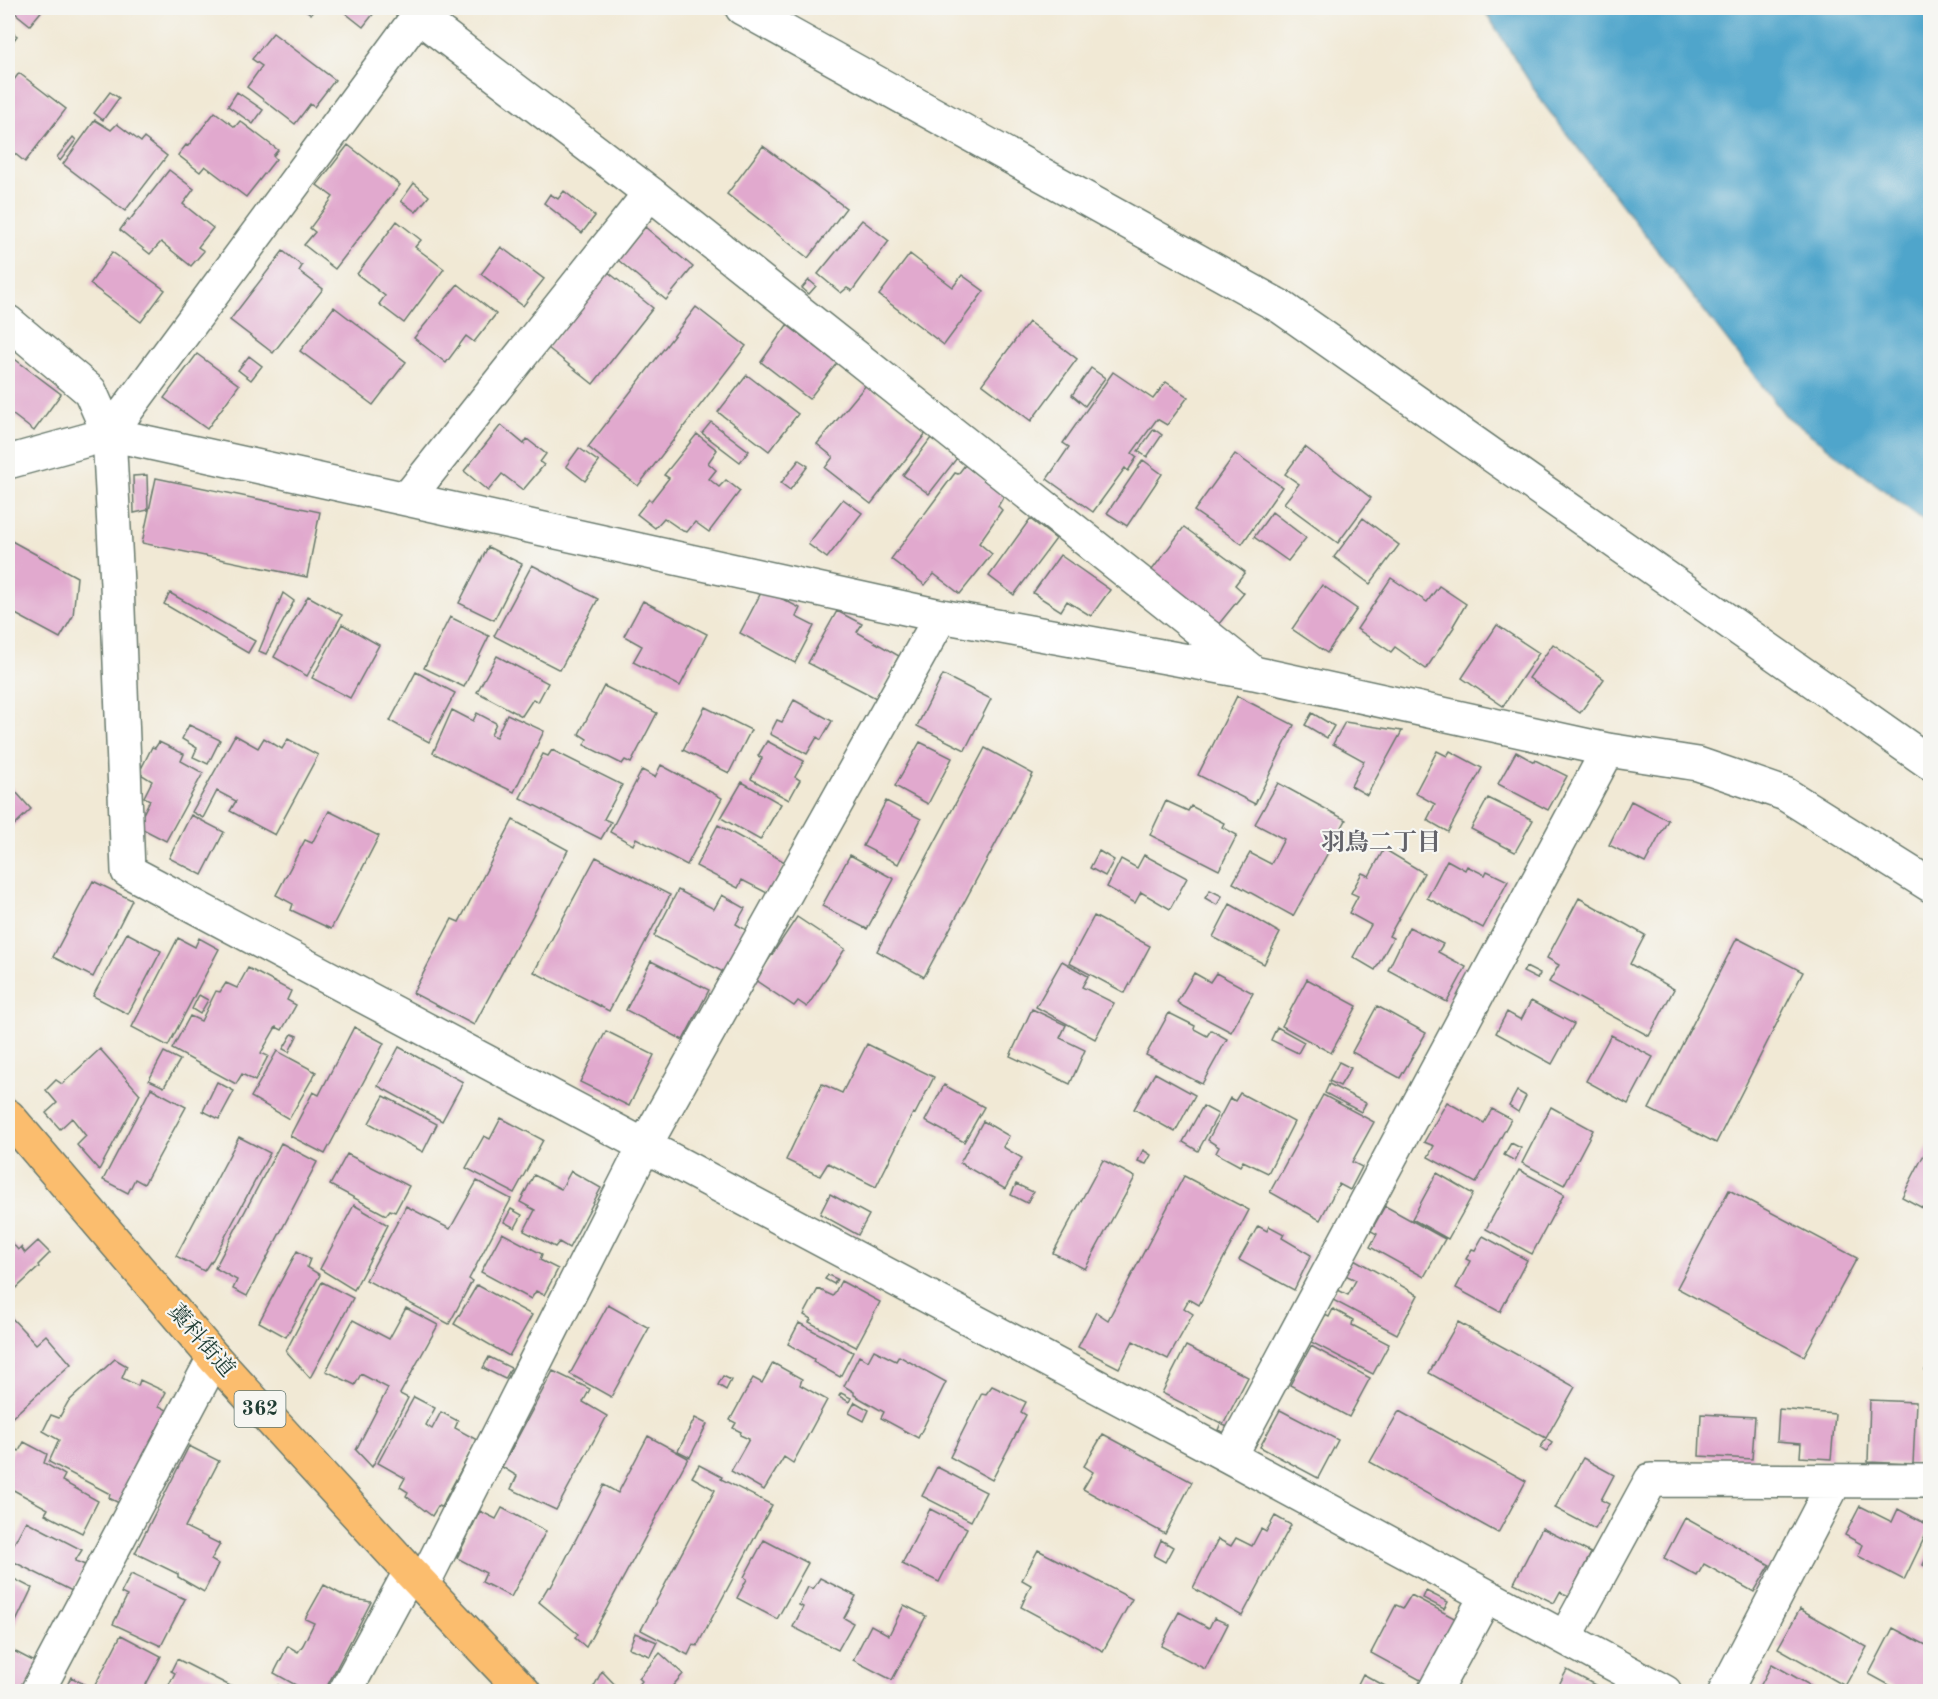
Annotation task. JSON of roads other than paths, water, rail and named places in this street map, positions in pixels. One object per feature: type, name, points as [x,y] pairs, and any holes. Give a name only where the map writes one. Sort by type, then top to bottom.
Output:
[{"type":"highway","name":"藁科街道","points":[[8,1116],[214,1358],[524,1692]]},
{"type":"street","points":[[742,8],[1281,307],[1930,763]]},
{"type":"street","points":[[109,434],[418,16],[650,193],[1254,673]]},
{"type":"street","points":[[407,499],[650,193]]},
{"type":"street","points":[[8,322],[90,391],[109,434],[128,871],[645,1144],[1665,1692]]},
{"type":"street","points":[[8,462],[109,434],[941,616],[1254,673],[1608,750],[1698,765],[1785,794],[1930,885]]},
{"type":"street","points":[[345,1692],[417,1578],[645,1144],[941,616]]},
{"type":"street","points":[[1230,1457],[1608,750]]},
{"type":"street","points":[[37,1692],[214,1358]]},
{"type":"street","points":[[1565,1638],[1651,1479],[1930,1481]]},
{"type":"street","points":[[1725,1692],[1835,1480]]},
{"type":"street","points":[[1434,1692],[1486,1596]]},
{"type":"water","points":[[1483,8],[1930,8],[1930,525],[1785,415],[1543,103]]},
{"type":"district","name":"羽鳥二丁目","points":[[1381,844]]}]
